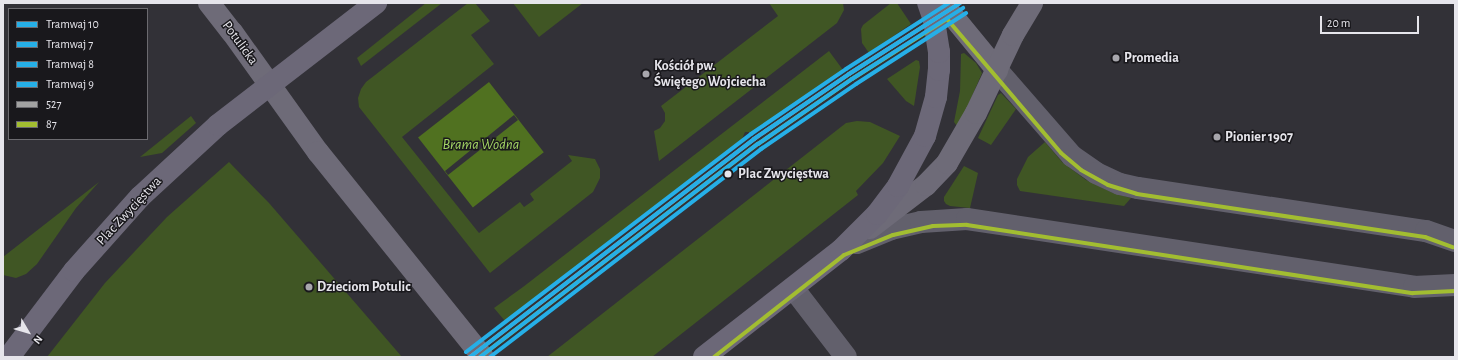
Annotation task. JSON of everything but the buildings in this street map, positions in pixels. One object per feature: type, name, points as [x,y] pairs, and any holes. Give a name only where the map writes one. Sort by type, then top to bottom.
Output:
[{"type":"main road","name":"Plac Zwycięstwa","points":[[8,357],[74,271],[140,197],[207,134],[376,3]]},
{"type":"main road","points":[[704,357],[841,250],[877,214],[898,186],[928,128],[936,97],[939,70],[937,38],[928,3]]},
{"type":"street","name":"Potulicka","points":[[209,3],[270,85]]},
{"type":"street","points":[[942,3],[997,70],[1072,156],[1096,173],[1120,184],[1138,188],[1426,231],[1455,241]]},
{"type":"street","points":[[841,250],[922,188],[945,167],[960,144],[1013,35],[1032,3]]},
{"type":"street","points":[[270,85],[318,152],[483,357]]},
{"type":"street","points":[[841,250],[880,233],[902,226],[932,220],[968,219],[1414,287],[1455,285]]},
{"type":"street","points":[[793,288],[846,357]]},
{"type":"shaded area","points":[[426,3],[442,3],[361,66],[357,58]]},
{"type":"shaded area","points":[[468,3],[475,3],[490,21],[471,35],[494,64],[402,137],[479,233],[520,202],[524,207],[534,200],[530,194],[572,161],[568,155],[595,159],[600,169],[600,178],[593,192],[490,273],[359,107],[358,98],[361,89],[366,82]]},
{"type":"shaded area","points":[[513,3],[583,3],[539,37]]},
{"type":"shaded area","points":[[769,3],[843,3],[844,10],[837,23],[659,161],[654,131],[660,128],[665,121],[665,113],[661,106],[778,16]]},
{"type":"shaded area","points":[[891,3],[897,3],[911,24],[869,53],[862,43],[861,29],[863,25]]},
{"type":"shaded area","points":[[829,51],[843,70],[752,132],[745,132],[742,139],[505,321],[494,308],[523,287]]},
{"type":"shaded area","points":[[964,53],[976,63],[982,73],[960,124],[957,126],[954,122],[960,91],[961,54]]},
{"type":"shaded area","points":[[916,60],[919,61],[920,67],[914,106],[906,101],[887,79]]},
{"type":"shaded area","points":[[1001,93],[1016,109],[991,145],[978,138],[998,95]]},
{"type":"shaded area","points":[[191,116],[196,123],[162,153],[140,157]]},
{"type":"shaded area","points":[[857,121],[870,122],[900,136],[883,163],[856,191],[858,195],[652,357],[547,357],[846,123]]},
{"type":"shaded area","points":[[1045,142],[1062,162],[1086,180],[1113,193],[1131,198],[1124,206],[1020,191],[1017,185],[1017,179],[1028,157]]},
{"type":"shaded area","points":[[229,162],[269,203],[402,357],[47,357],[105,283],[167,217]]},
{"type":"shaded area","points":[[964,166],[978,173],[970,208],[950,206],[944,201],[944,197]]},
{"type":"shaded area","points":[[99,182],[76,208],[37,264],[26,274],[16,278],[3,275],[3,257]]},
{"type":"water","name":"Brama Wodna","points":[[489,82],[544,152],[473,208],[418,137]]},
{"type":"pier","points":[[514,115],[518,120],[448,175],[445,171]]},
{"type":"tram line","name":"8","points":[[466,352],[751,134],[846,69],[949,3]]},
{"type":"tram line","name":"10","points":[[470,357],[754,139],[849,74],[960,3]]},
{"type":"tram line","name":"7","points":[[480,357],[758,144],[852,79],[963,8]]},
{"type":"tram line","name":"9","points":[[490,357],[761,149],[856,84],[966,13]]},
{"type":"transit line","name":"527","points":[[470,357],[754,139],[849,74],[960,3]]},
{"type":"transit line","name":"87","points":[[480,357],[758,144],[852,79],[947,19],[1061,153],[1081,170],[1108,185],[1137,194],[1425,237],[1453,247]]},
{"type":"transit line","name":"87","points":[[714,357],[844,255],[893,235],[933,226],[967,225],[1413,293],[1455,291]]},
{"type":"place","name":"Promedia","points":[[1116,58]]},
{"type":"place","name":"Kościół pw. Świętego Wojciecha","points":[[646,74]]},
{"type":"place","name":"Pionier 1907","points":[[1217,137]]},
{"type":"place","name":"Plac Zwycięstwa","points":[[728,174]]},
{"type":"place","name":"Dzieciom Potulic","points":[[309,287]]}]
